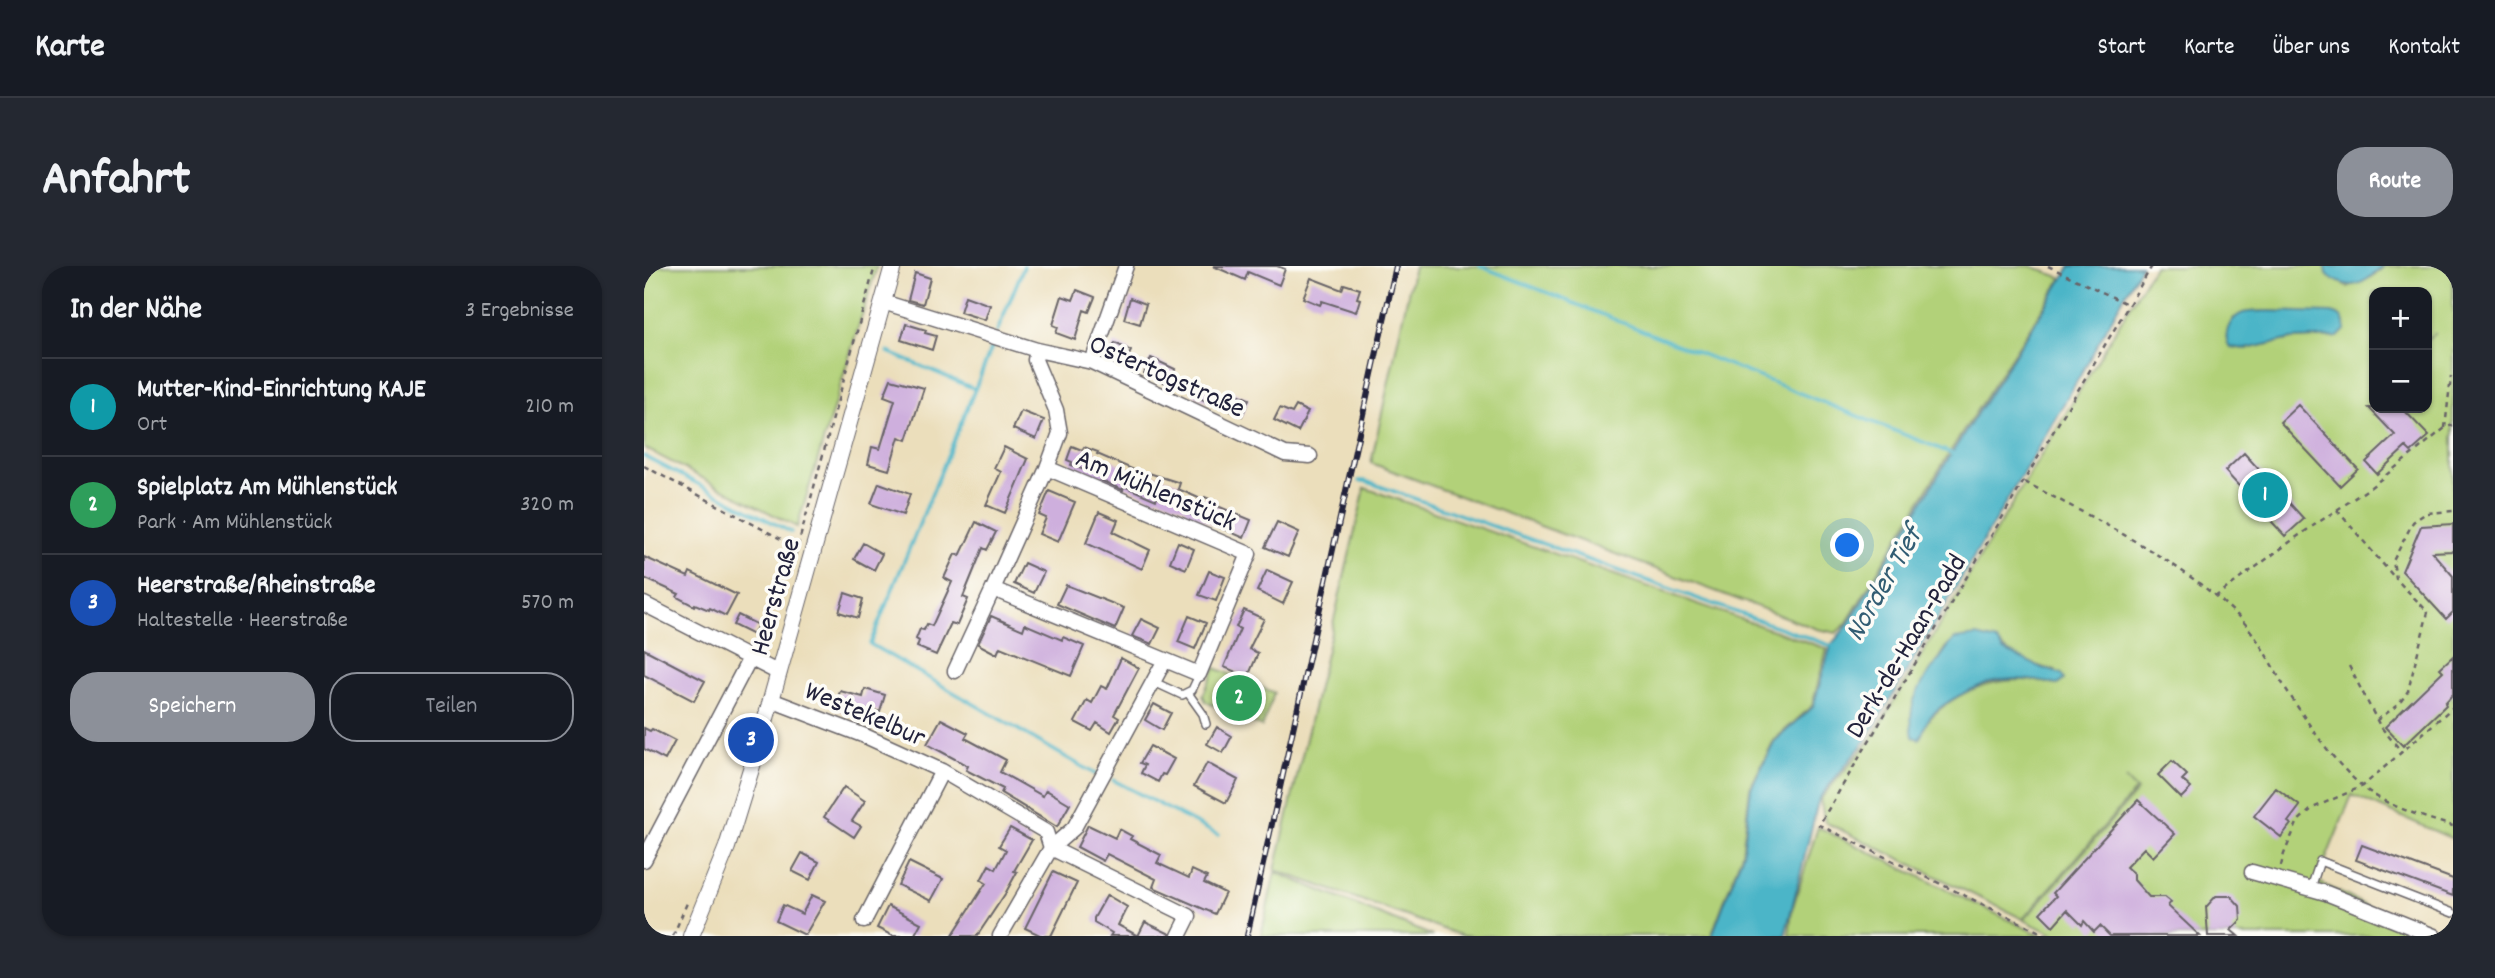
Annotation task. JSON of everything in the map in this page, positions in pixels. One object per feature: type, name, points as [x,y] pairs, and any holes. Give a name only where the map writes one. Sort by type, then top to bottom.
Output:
[{"type":"street","name":"Heerstraße","points":[[691,936],[727,847],[779,673],[805,552],[893,266]]},
{"type":"street","points":[[1092,362],[1126,266]]},
{"type":"street","name":"Ostertogstraße","points":[[883,302],[1037,350],[1092,362],[1285,454],[1310,456]]},
{"type":"street","points":[[955,671],[1047,468],[1060,433],[1056,410],[1035,359],[1037,350]]},
{"type":"street","name":"Am Mühlenstück","points":[[1047,468],[1249,554],[1199,674]]},
{"type":"street","points":[[993,589],[1199,674]]},
{"type":"street","points":[[644,604],[779,673]]},
{"type":"street","points":[[644,860],[750,658]]},
{"type":"street","points":[[1000,936],[1051,848],[1074,828],[1165,660]]},
{"type":"street","name":"Westekelbur","points":[[771,699],[865,736],[942,771],[1046,832],[1051,848]]},
{"type":"street","name":"Westekelbur","points":[[864,921],[942,771]]},
{"type":"street","points":[[1051,848],[1189,916],[1179,936]]},
{"type":"street","points":[[2252,872],[2311,888],[2434,936]]},
{"type":"lane","points":[[1154,682],[1182,695],[1192,690],[1199,674]]},
{"type":"lane","points":[[1188,693],[1203,714],[1206,724]]},
{"type":"lane","points":[[2311,888],[2320,861],[2453,913]]},
{"type":"path","points":[[794,561],[805,552],[875,266]]},
{"type":"path","points":[[2048,266],[2129,306]]},
{"type":"path","name":"Derk-de-Haan-Padd","points":[[2048,936],[1819,825],[2152,266]]},
{"type":"path","points":[[2445,428],[2451,376]]},
{"type":"path","points":[[2216,597],[2371,487],[2445,428],[2453,425]]},
{"type":"path","points":[[644,466],[805,552]]},
{"type":"path","points":[[2024,482],[2095,519],[2168,562],[2216,597],[2239,617],[2261,646],[2285,688],[2325,746],[2363,786],[2375,796],[2453,826]]},
{"type":"path","points":[[2337,510],[2428,612],[2408,691],[2399,704],[2377,720]]},
{"type":"path","points":[[2396,579],[2393,561],[2413,522],[2426,513],[2453,511]]},
{"type":"path","points":[[2349,666],[2377,720],[2402,752]]},
{"type":"path","points":[[2278,879],[2284,854],[2298,821],[2313,808],[2363,786],[2453,707]]},
{"type":"green space","points":[[644,266],[877,266],[797,527],[644,448]]},
{"type":"green space","points":[[1414,266],[2031,266],[2062,278],[1948,455],[1846,624],[1836,633],[1817,629],[1371,463]]},
{"type":"green space","points":[[2154,266],[2325,266],[2327,274],[2348,287],[2374,276],[2384,266],[2453,266],[2453,839],[2352,795],[2317,881],[2425,936],[2056,936],[2024,920],[2136,790],[2023,919],[1825,822],[1820,799],[1870,741]],"holes":[[[2267,311],[2338,315],[2338,337],[2292,339],[2246,349],[2230,347],[2227,336],[2234,318],[2251,312]],[[1996,641],[2009,652],[2056,671],[2058,685],[2022,680],[1988,684],[1957,698],[1928,720],[1937,662],[1946,648]]]},
{"type":"green space","points":[[1365,488],[1827,649],[1812,706],[1774,740],[1750,788],[1742,853],[1711,936],[1463,936],[1275,870]]},
{"type":"green space","points":[[1215,668],[1274,693],[1262,727],[1206,702],[1203,695]]},
{"type":"green space","points":[[1818,827],[2042,936],[1789,936],[1792,910]]},
{"type":"green space","points":[[1275,872],[1433,936],[1261,936]]},
{"type":"water","name":"Norder Tief","points":[[2071,266],[2141,266],[2080,376],[1867,739],[1819,798],[1785,936],[1712,936],[1743,853],[1751,788],[1775,741],[1813,707],[1831,645],[1847,626],[1950,456]]},
{"type":"water","points":[[2325,266],[2384,266],[2363,282],[2350,285],[2326,274]]},
{"type":"water","points":[[2267,311],[2331,313],[2342,318],[2346,329],[2338,337],[2292,339],[2246,349],[2230,347],[2228,328],[2238,315]]},
{"type":"water","points":[[1977,636],[1997,641],[2004,650],[2042,668],[2062,674],[2064,680],[2058,685],[2013,679],[1981,685],[1941,707],[1928,720],[1919,739],[1913,737],[1912,707],[1923,682],[1955,639]]},
{"type":"building","points":[[1213,266],[1277,266],[1285,269],[1279,285],[1248,272],[1245,280]]},
{"type":"building","points":[[915,273],[930,278],[923,304],[908,300]]},
{"type":"building","points":[[1311,278],[1342,290],[1344,284],[1360,289],[1356,312],[1322,301],[1320,305],[1303,298]]},
{"type":"building","points":[[1077,290],[1095,297],[1089,312],[1084,310],[1075,340],[1056,333],[1058,327],[1053,325],[1062,296],[1073,300]]},
{"type":"building","points":[[965,296],[990,305],[985,320],[960,312]]},
{"type":"building","points":[[1130,298],[1146,304],[1140,324],[1124,319]]},
{"type":"building","points":[[906,324],[936,336],[932,350],[901,340]]},
{"type":"building","points":[[1115,343],[1131,351],[1124,365],[1108,358]]},
{"type":"building","points":[[1151,358],[1175,369],[1168,384],[1144,373]]},
{"type":"building","points":[[891,379],[924,388],[907,440],[899,437],[889,470],[868,464],[872,447],[880,449],[895,400],[884,396]]},
{"type":"building","points":[[1200,381],[1215,388],[1208,402],[1193,395]]},
{"type":"building","points":[[1233,392],[1249,399],[1242,416],[1226,409]]},
{"type":"building","points":[[2298,405],[2358,469],[2340,486],[2280,422]]},
{"type":"building","points":[[1296,406],[1308,412],[1298,432],[1274,420],[1280,408],[1292,413]]},
{"type":"building","points":[[1021,411],[1044,420],[1036,439],[1013,429]]},
{"type":"building","points":[[2374,413],[2407,413],[2429,436],[2411,452],[2406,447],[2377,474],[2366,462],[2395,435]]},
{"type":"building","points":[[1072,446],[1098,452],[1097,454],[1148,476],[1149,473],[1180,483],[1178,489],[1203,500],[1205,497],[1216,502],[1215,505],[1251,520],[1244,538],[1185,512],[1187,509],[1157,497],[1156,500],[1124,486],[1123,490],[1100,480],[1102,477],[1071,465],[1072,462],[1067,460]]},
{"type":"building","points":[[1004,447],[1028,459],[1005,513],[986,505],[1001,472],[994,468]]},
{"type":"building","points":[[2244,453],[2304,519],[2285,536],[2225,471]]},
{"type":"building","points":[[879,483],[910,494],[903,515],[871,504]]},
{"type":"building","points":[[1049,491],[1075,502],[1058,542],[1039,534],[1046,518],[1039,515]]},
{"type":"building","points":[[1099,512],[1118,520],[1113,532],[1150,550],[1142,569],[1086,543]]},
{"type":"building","points":[[976,522],[996,532],[987,550],[983,548],[963,597],[968,599],[957,625],[951,623],[936,655],[917,647],[919,641],[916,639],[920,629],[924,630],[927,624],[932,626],[952,582],[944,578],[955,554],[960,556]]},
{"type":"building","points":[[1277,522],[1299,532],[1288,557],[1265,547]]},
{"type":"building","points":[[2453,524],[2453,551],[2432,552],[2453,576],[2453,612],[2446,619],[2402,571],[2421,526]]},
{"type":"building","points":[[1178,542],[1194,549],[1186,569],[1170,562]]},
{"type":"building","points":[[863,543],[882,554],[874,570],[854,559]]},
{"type":"building","points":[[644,557],[688,577],[690,572],[737,595],[726,616],[710,608],[709,610],[695,604],[694,606],[677,597],[679,594],[644,578]]},
{"type":"building","points":[[1024,563],[1044,572],[1034,593],[1014,584]]},
{"type":"building","points":[[1267,570],[1293,582],[1283,604],[1257,591]]},
{"type":"building","points":[[1209,571],[1225,577],[1216,601],[1199,595]]},
{"type":"building","points":[[1066,585],[1124,608],[1115,629],[1057,604]]},
{"type":"building","points":[[845,593],[863,599],[858,618],[839,612]]},
{"type":"building","points":[[1244,610],[1264,619],[1249,649],[1258,653],[1248,677],[1224,667],[1240,629],[1236,627]]},
{"type":"building","points":[[738,615],[758,625],[753,635],[733,625]]},
{"type":"building","points":[[991,616],[1023,630],[1025,624],[1084,646],[1071,676],[1000,647],[997,654],[978,644]]},
{"type":"building","points":[[1189,616],[1206,623],[1195,649],[1178,642]]},
{"type":"building","points":[[1141,619],[1160,628],[1152,644],[1132,636]]},
{"type":"building","points":[[644,649],[705,681],[694,701],[644,675]]},
{"type":"building","points":[[2453,656],[2453,694],[2446,705],[2403,746],[2385,727],[2443,671],[2440,668]]},
{"type":"building","points":[[1121,658],[1139,668],[1114,715],[1119,718],[1111,732],[1097,723],[1092,731],[1075,722],[1087,700],[1092,703],[1101,686],[1107,689]]},
{"type":"building","points":[[865,689],[885,695],[880,712],[869,709],[866,718],[835,709],[840,691],[863,697]]},
{"type":"building","points":[[1154,704],[1171,713],[1162,730],[1145,720]]},
{"type":"building","points":[[941,719],[968,733],[965,738],[1006,760],[1000,772],[1043,796],[1046,790],[1070,804],[1057,827],[1001,793],[1003,789],[966,770],[968,766],[927,744]]},
{"type":"building","points":[[1217,727],[1232,736],[1223,753],[1207,744]]},
{"type":"building","points":[[644,728],[650,731],[652,729],[675,741],[665,760],[644,749]]},
{"type":"building","points":[[1150,746],[1174,759],[1158,782],[1141,773],[1145,765],[1140,763]]},
{"type":"building","points":[[2172,761],[2187,775],[2182,780],[2191,788],[2181,798],[2158,775]]},
{"type":"building","points":[[1207,763],[1238,780],[1226,803],[1194,786]]},
{"type":"building","points":[[844,787],[865,801],[852,821],[861,826],[854,837],[824,817]]},
{"type":"building","points":[[2276,788],[2300,806],[2281,837],[2254,816]]},
{"type":"building","points":[[2138,800],[2175,834],[2153,857],[2144,848],[2126,867],[2149,897],[2165,897],[2171,902],[2168,906],[2200,936],[2110,936],[2100,926],[2094,932],[2084,921],[2082,925],[2067,910],[2053,926],[2040,913],[2056,896],[2053,893]]},
{"type":"building","points":[[1088,825],[1115,838],[1119,829],[1132,836],[1130,839],[1161,855],[1157,863],[1189,878],[1192,870],[1207,877],[1204,883],[1225,893],[1215,914],[1153,887],[1156,879],[1107,854],[1103,861],[1077,847]]},
{"type":"building","points":[[1010,828],[1032,840],[1014,871],[1017,872],[977,936],[952,936],[986,883],[981,880],[989,865],[996,869],[1006,850],[999,846]]},
{"type":"building","points":[[2362,845],[2453,879],[2453,896],[2356,860]]},
{"type":"building","points":[[802,853],[819,862],[810,880],[792,871]]},
{"type":"building","points":[[909,862],[943,879],[931,901],[898,885]]},
{"type":"building","points":[[1053,872],[1077,883],[1051,936],[1042,936],[1025,928]]},
{"type":"building","points":[[812,895],[825,901],[805,935],[776,921],[783,905],[802,914]]},
{"type":"building","points":[[1107,895],[1127,907],[1118,925],[1138,936],[1110,936],[1112,933],[1094,922]]},
{"type":"building","points":[[2216,896],[2231,896],[2240,906],[2241,920],[2231,930],[2238,936],[2208,936],[2206,907]]},
{"type":"building","points":[[888,906],[921,923],[914,936],[893,936],[877,928]]},
{"type":"building","points":[[1145,922],[1170,934],[1169,936],[1138,936]]},
{"type":"waterway","points":[[997,332],[1024,266]]},
{"type":"waterway","points":[[1480,266],[1953,454]]},
{"type":"waterway","points":[[975,389],[993,344]]},
{"type":"waterway","points":[[888,352],[975,389],[870,644],[1095,774]]},
{"type":"waterway","points":[[644,456],[791,532]]},
{"type":"waterway","points":[[1359,481],[1832,646]]},
{"type":"waterway","points":[[1113,780],[1218,835]]},
{"type":"railway","points":[[1247,936],[1396,266]]},
{"type":"place","name":"Mutter-Kind-Einrichtung KAJE","points":[[2265,495]]},
{"type":"place","name":"Spielplatz Am Mühlenstück","points":[[1239,698]]},
{"type":"place","name":"Heerstraße/Rheinstraße","points":[[751,740]]}]
